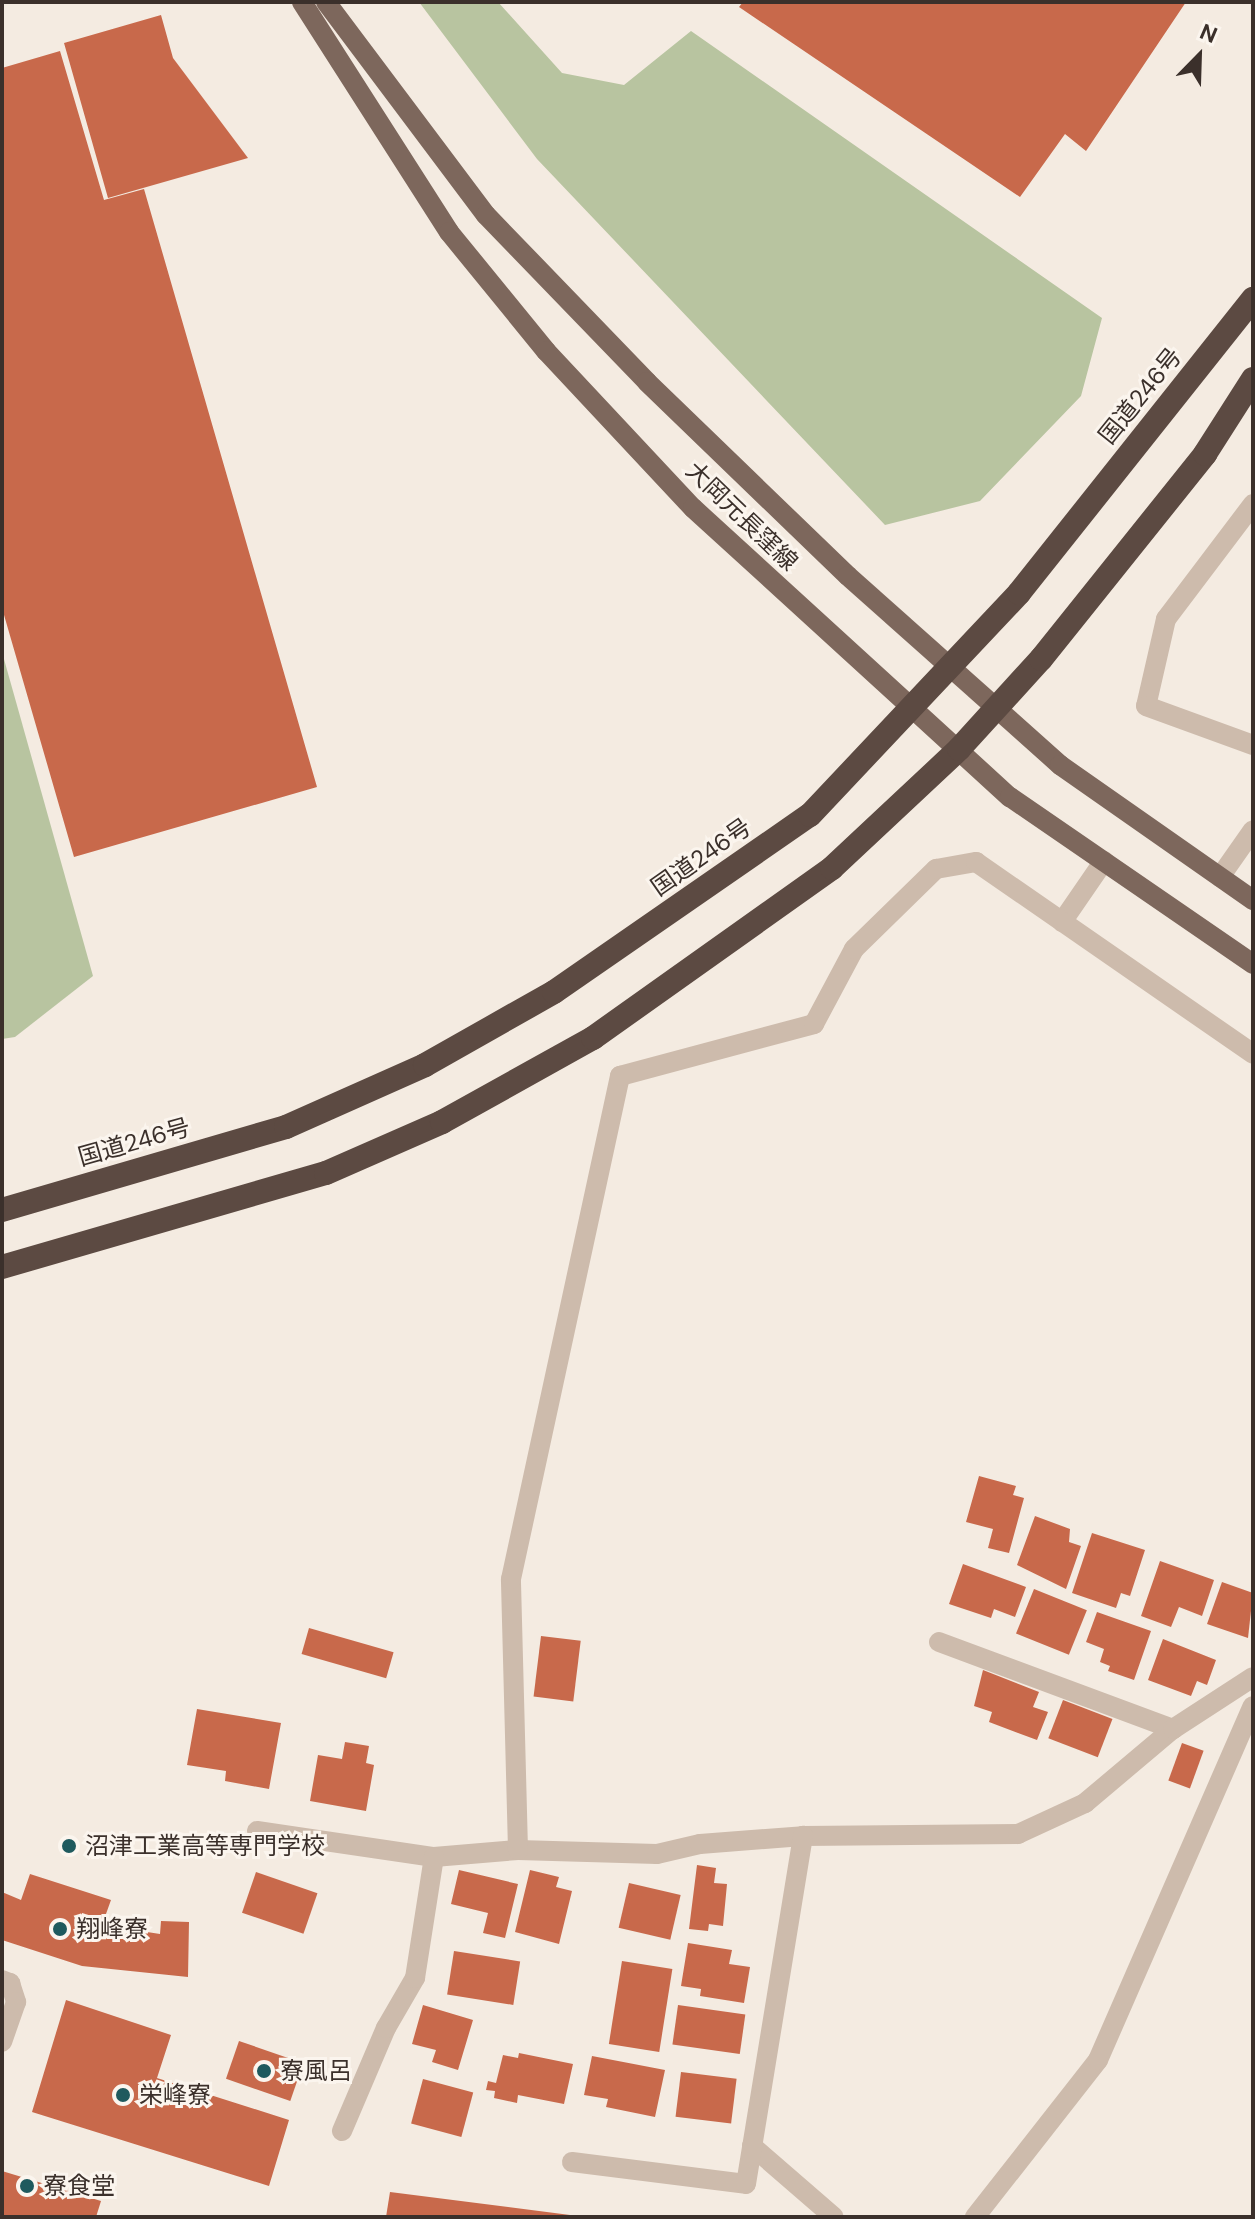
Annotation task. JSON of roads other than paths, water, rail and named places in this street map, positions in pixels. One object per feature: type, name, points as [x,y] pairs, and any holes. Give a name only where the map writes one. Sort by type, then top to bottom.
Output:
[{"type":"highway","name":"国道246号","points":[[2,1210],[286,1127],[425,1065],[554,992],[810,815],[1019,593],[1253,299]]},
{"type":"highway","points":[[2,1267],[326,1173],[442,1122],[593,1038],[832,868],[959,749],[997,708],[1205,454],[1253,379]]},
{"type":"main road","name":"大岡元長窪線","points":[[302,2],[449,232],[546,351],[693,508],[1010,797],[1253,964]]},
{"type":"main road","name":"大岡元長窪線","points":[[326,2],[486,215],[647,382],[1060,765],[1253,900]]},
{"type":"street","points":[[1253,504],[1166,619],[1146,706],[1253,745]]},
{"type":"street","points":[[1220,877],[1253,830]]},
{"type":"street","points":[[1062,922],[1104,861]]},
{"type":"street","points":[[518,1850],[511,1579],[620,1076],[814,1024],[854,949],[936,869],[976,862],[1253,1054]]},
{"type":"street","points":[[939,1642],[1173,1729]]},
{"type":"street","points":[[257,1831],[434,1857],[518,1850],[657,1854],[700,1844],[803,1836],[1018,1834],[1085,1803],[1173,1729],[1253,1677]]},
{"type":"street","points":[[975,2217],[1098,2060],[1253,1706]]},
{"type":"street","points":[[572,2162],[746,2184],[803,1836]]},
{"type":"street","points":[[342,2131],[386,2028],[415,1978],[434,1857]]},
{"type":"street","points":[[2,1980],[10,1983],[16,2002],[2,2042]]},
{"type":"street","points":[[752,2146],[834,2217]]},
{"type":"place","name":"沼津工業高等専門学校","points":[[69,1846]]},
{"type":"place","name":"翔峰寮","points":[[60,1929]]},
{"type":"place","name":"寮風呂","points":[[264,2071]]},
{"type":"place","name":"栄峰寮","points":[[123,2095]]},
{"type":"place","name":"寮食堂","points":[[27,2186]]}]
